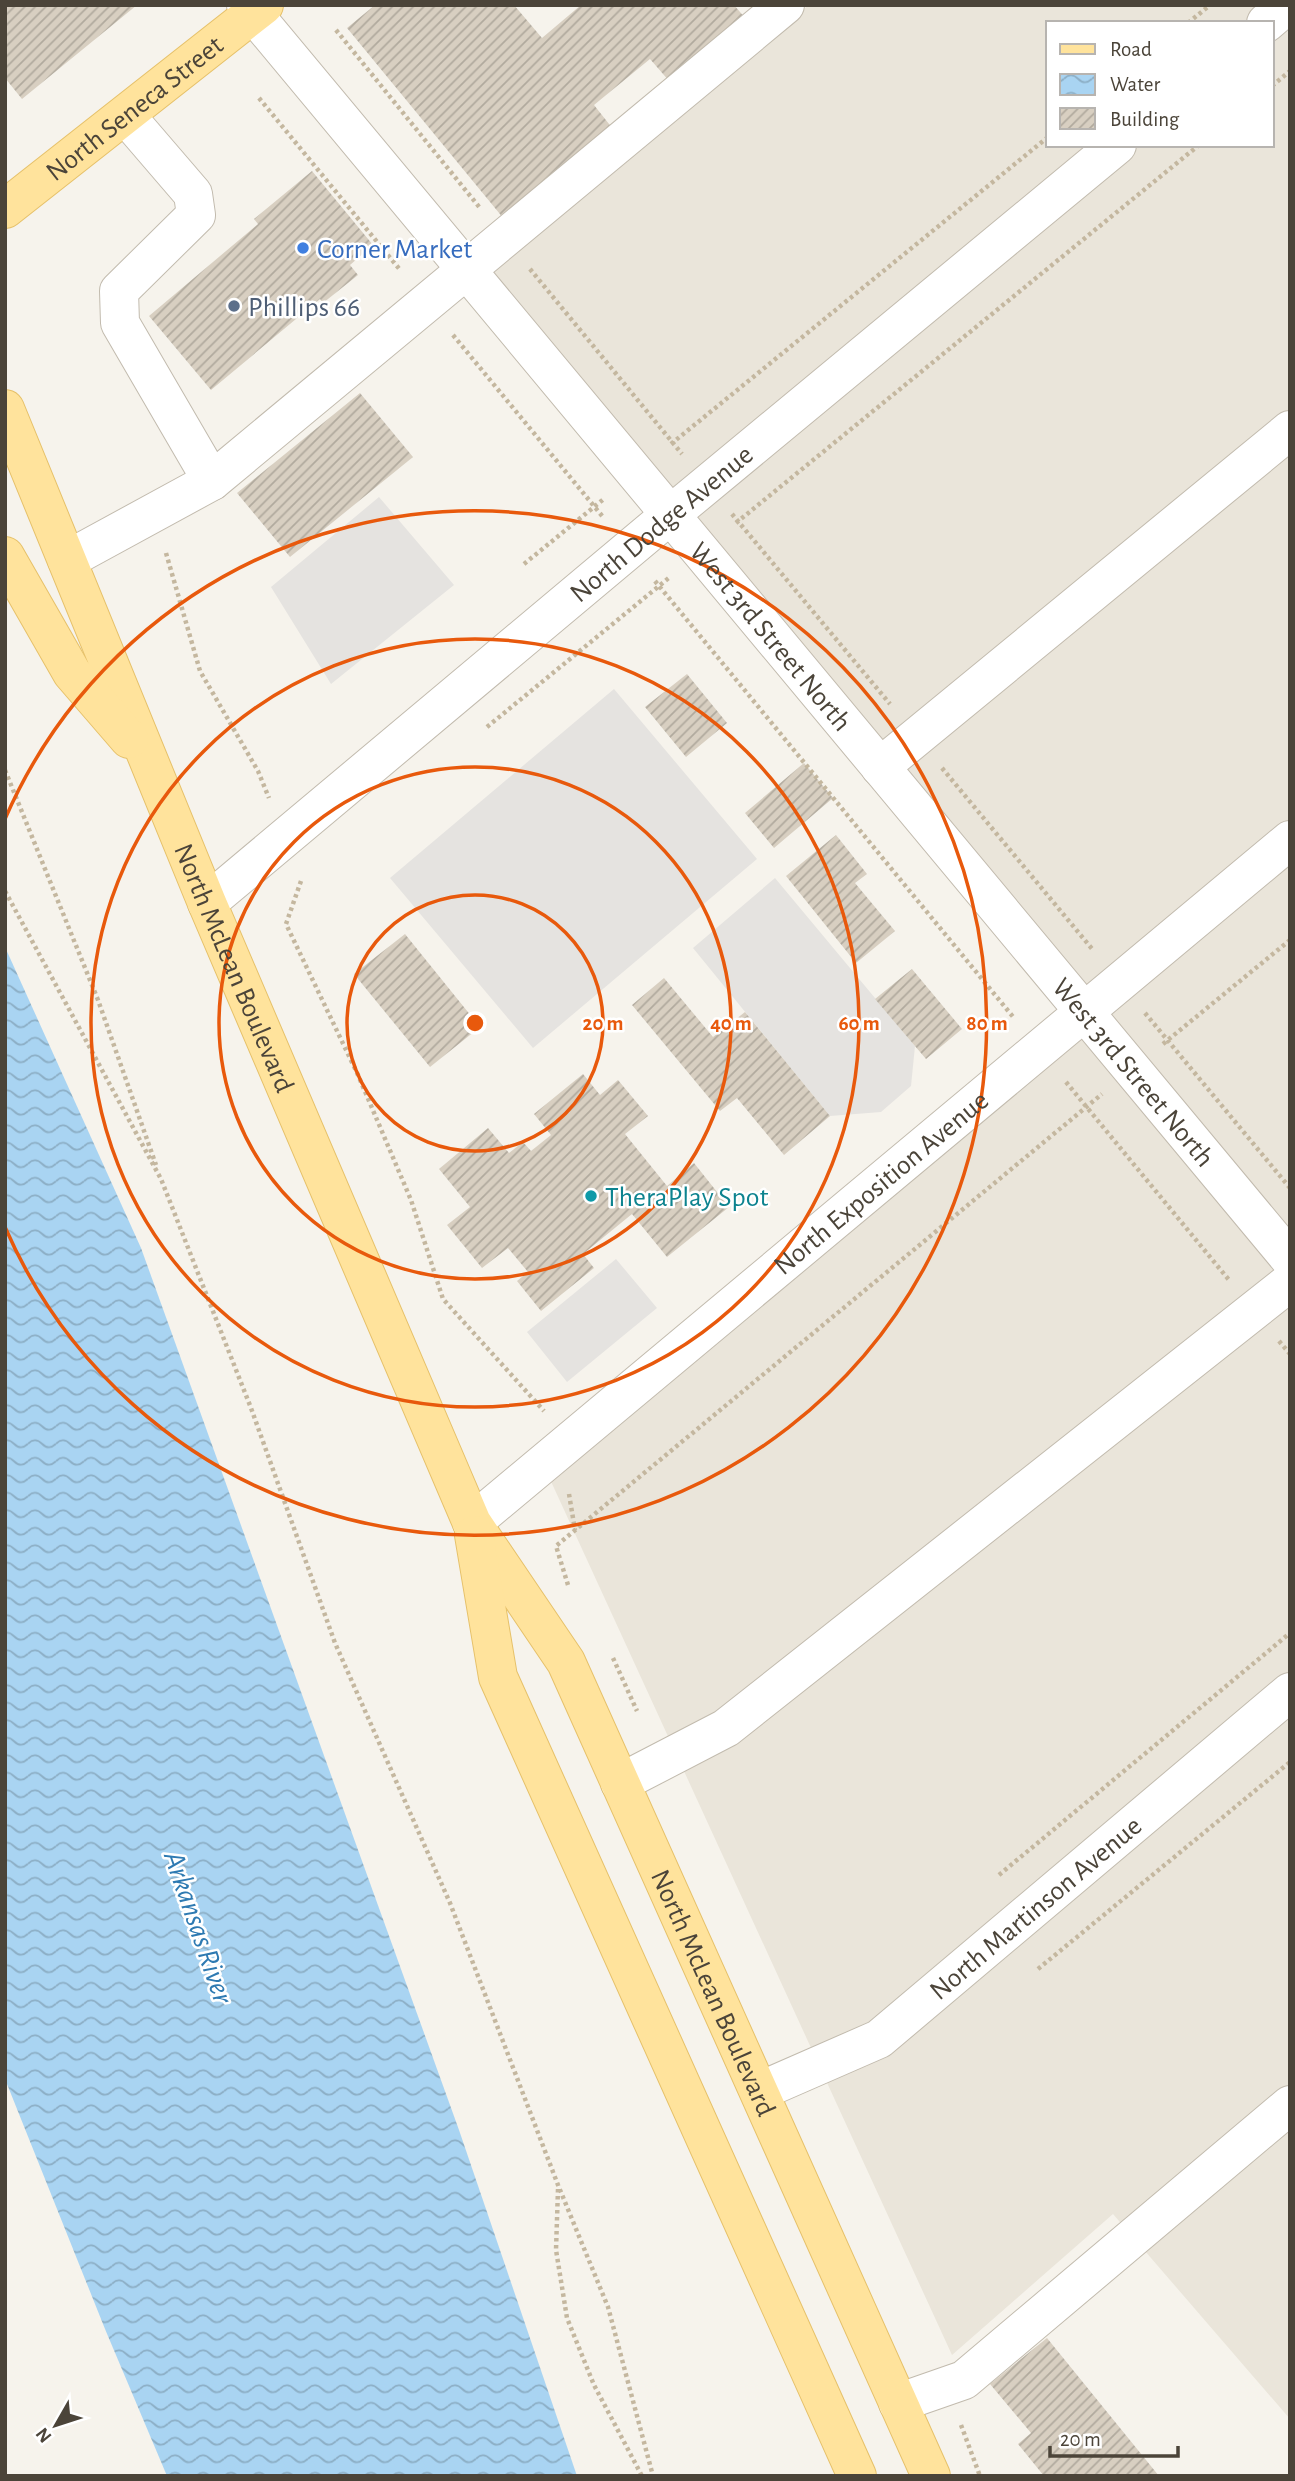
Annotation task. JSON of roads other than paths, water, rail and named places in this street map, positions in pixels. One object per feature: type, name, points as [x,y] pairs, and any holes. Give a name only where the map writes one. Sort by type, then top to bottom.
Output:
[{"type":"main road","name":"North Seneca Street","points":[[5,209],[126,116],[254,8]]},
{"type":"main road","name":"North McLean Boulevard","points":[[5,409],[207,903],[472,1523],[566,1662],[931,2476]]},
{"type":"main road","points":[[5,556],[72,673],[150,763]]},
{"type":"main road","name":"North McLean Boulevard","points":[[472,1523],[498,1677],[857,2476]]},
{"type":"street","points":[[67,559],[212,481],[785,5]]},
{"type":"street","points":[[1268,21],[1287,5]]},
{"type":"street","name":"West 3rd Street North","points":[[254,8],[465,269],[1290,1259]]},
{"type":"street","points":[[126,116],[193,194],[196,215],[119,291],[120,323],[212,481]]},
{"type":"street","name":"North Dodge Avenue","points":[[207,903],[707,484],[1116,147]]},
{"type":"street","points":[[880,767],[1290,430]]},
{"type":"street","name":"North Exposition Avenue","points":[[472,1523],[1290,840]]},
{"type":"street","points":[[620,1783],[726,1728],[1290,1282]]},
{"type":"street","name":"North Martinson Avenue","points":[[760,2091],[879,2039],[1290,1692]]},
{"type":"street","points":[[898,2403],[964,2380],[1290,2105]]},
{"type":"water","name":"Arkansas River","points":[[5,947],[141,1248],[459,2130],[577,2476],[167,2476],[5,2079]]},
{"type":"place","name":"Corner Market","points":[[303,248]]},
{"type":"place","name":"Phillips 66","points":[[234,306]]},
{"type":"place","name":"TheraPlay Spot","points":[[591,1196]]}]
